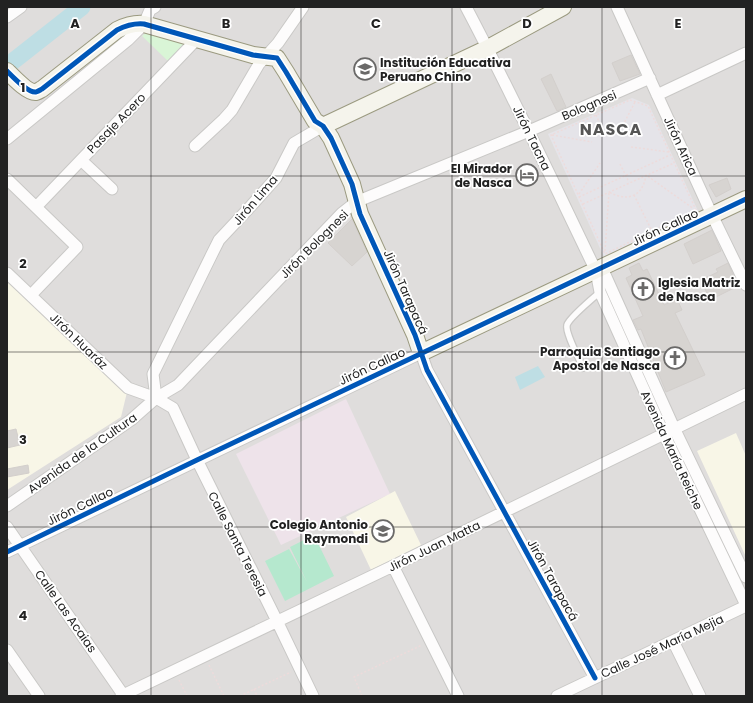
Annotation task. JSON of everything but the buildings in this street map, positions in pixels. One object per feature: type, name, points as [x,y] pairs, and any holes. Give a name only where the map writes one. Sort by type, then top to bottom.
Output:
[{"type":"street","points":[[7,17],[21,7]]},
{"type":"street","points":[[7,139],[128,40],[144,24],[150,10],[155,7]]},
{"type":"street","points":[[194,146],[232,110],[259,64],[278,43],[302,7]]},
{"type":"street","name":"Jirón Tacna","points":[[466,7],[529,131],[601,264]]},
{"type":"street","name":"Jirón Lima","points":[[156,398],[153,374],[212,254],[220,240],[276,178],[294,143],[322,126],[488,48],[563,7]]},
{"type":"street","name":"Jirón Arica","points":[[617,7],[712,215],[746,285]]},
{"type":"street","points":[[7,71],[30,91],[36,92],[42,89],[117,30],[126,26],[144,24]]},
{"type":"street","name":"Jirón Tarapacá","points":[[144,24],[253,55],[277,58],[315,121],[322,126],[330,138],[352,184],[360,214],[414,335],[427,370],[595,678]]},
{"type":"street","name":"Pasaje Acero","points":[[36,207],[197,39]]},
{"type":"street","points":[[657,95],[746,53]]},
{"type":"street","name":"Bolognesi","points":[[529,131],[650,78]]},
{"type":"street","name":"Jirón Bolognesi","points":[[156,398],[178,385],[342,213],[356,202],[529,131]]},
{"type":"street","points":[[81,160],[112,189]]},
{"type":"street","points":[[7,179],[78,247],[31,295]]},
{"type":"street","name":"Jirón Callao","points":[[7,552],[196,460],[421,354],[601,264],[746,199]]},
{"type":"street","name":"Avenida María Reiche","points":[[601,264],[600,292],[664,434],[746,606]]},
{"type":"street","name":"Avenida María Reiche","points":[[601,264],[674,428],[746,577]]},
{"type":"street","name":"Jirón Huaráz","points":[[7,273],[128,388],[156,398]]},
{"type":"street","name":"Jirón Juan Matta","points":[[123,696],[746,394]]},
{"type":"street","name":"Calle Santa Teresia","points":[[156,398],[173,408],[196,460],[314,696]]},
{"type":"street","name":"Avenida de la Cultura","points":[[7,506],[131,420],[156,398]]},
{"type":"street","name":"Calle Las Acaias","points":[[7,527],[123,696]]},
{"type":"street","points":[[393,566],[458,696]]},
{"type":"street","name":"Calle José María Mejia","points":[[557,696],[746,606]]},
{"type":"street","points":[[673,641],[700,696]]},
{"type":"street","points":[[7,650],[39,696]]},
{"type":"lane","points":[[583,368],[567,331],[567,324],[600,292]]},
{"type":"path","points":[[551,135],[630,100],[648,106],[696,210]]},
{"type":"path","points":[[621,128],[635,102]]},
{"type":"path","points":[[596,115],[602,128]]},
{"type":"path","points":[[551,135],[592,142]]},
{"type":"path","points":[[551,135],[579,196],[601,264]]},
{"type":"path","points":[[631,147],[669,152]]},
{"type":"path","points":[[579,196],[670,155]]},
{"type":"path","points":[[582,204],[674,162]]},
{"type":"path","points":[[579,196],[600,163]]},
{"type":"path","points":[[620,164],[630,183]]},
{"type":"path","points":[[609,192],[619,197],[634,195],[642,188],[646,175]]},
{"type":"path","points":[[646,175],[696,210]]},
{"type":"path","points":[[601,264],[609,192]]},
{"type":"path","points":[[634,195],[652,231]]},
{"type":"path","points":[[601,264],[652,231],[696,210]]},
{"type":"path","points":[[362,696],[354,677],[431,641]]},
{"type":"path","points":[[204,656],[224,696]]},
{"type":"path","points":[[240,696],[300,668]]},
{"type":"path","points":[[175,670],[187,696]]},
{"type":"path","points":[[254,689],[257,696]]},
{"type":"shaded area","points":[[7,7],[746,7],[746,696],[7,696]]},
{"type":"shaded area","points":[[632,98],[649,105],[698,211],[604,257],[548,134]]},
{"type":"shaded area","points":[[7,282],[128,388],[121,417],[7,490]]},
{"type":"shaded area","points":[[346,399],[390,494],[281,545],[236,454]]},
{"type":"shaded area","points":[[736,433],[746,456],[746,557],[697,451]]},
{"type":"shaded area","name":"Colegio Antonio Raymondi","points":[[395,491],[421,545],[371,570],[346,517]]},
{"type":"green space","points":[[147,32],[187,45],[170,63],[142,36]]},
{"type":"green space","points":[[314,535],[334,576],[285,601],[265,561],[289,549],[307,582],[290,547]]},
{"type":"water","points":[[538,366],[545,377],[520,390],[515,377]]},
{"type":"waterway","points":[[7,66],[82,7]]},
{"type":"cycle path","points":[[7,71],[29,90],[37,92],[117,30],[137,24],[144,24],[253,55],[277,58],[315,121],[323,126],[331,138],[352,184],[360,214],[415,335],[427,370],[595,678]]},
{"type":"cycle path","points":[[7,552],[746,199]]},
{"type":"place","name":"Institución Educativa Peruano Chino","points":[[365,69]]},
{"type":"place","name":"El Mirador de Nasca","points":[[527,175]]},
{"type":"place","name":"Iglesia Matriz de Nasca","points":[[643,289]]},
{"type":"place","name":"Parroquia Santiago Apostol de Nasca","points":[[675,358]]},
{"type":"place","name":"Colegio Antonio Raymondi","points":[[383,531]]},
{"type":"district","name":"NASCA","points":[[611,129]]}]
